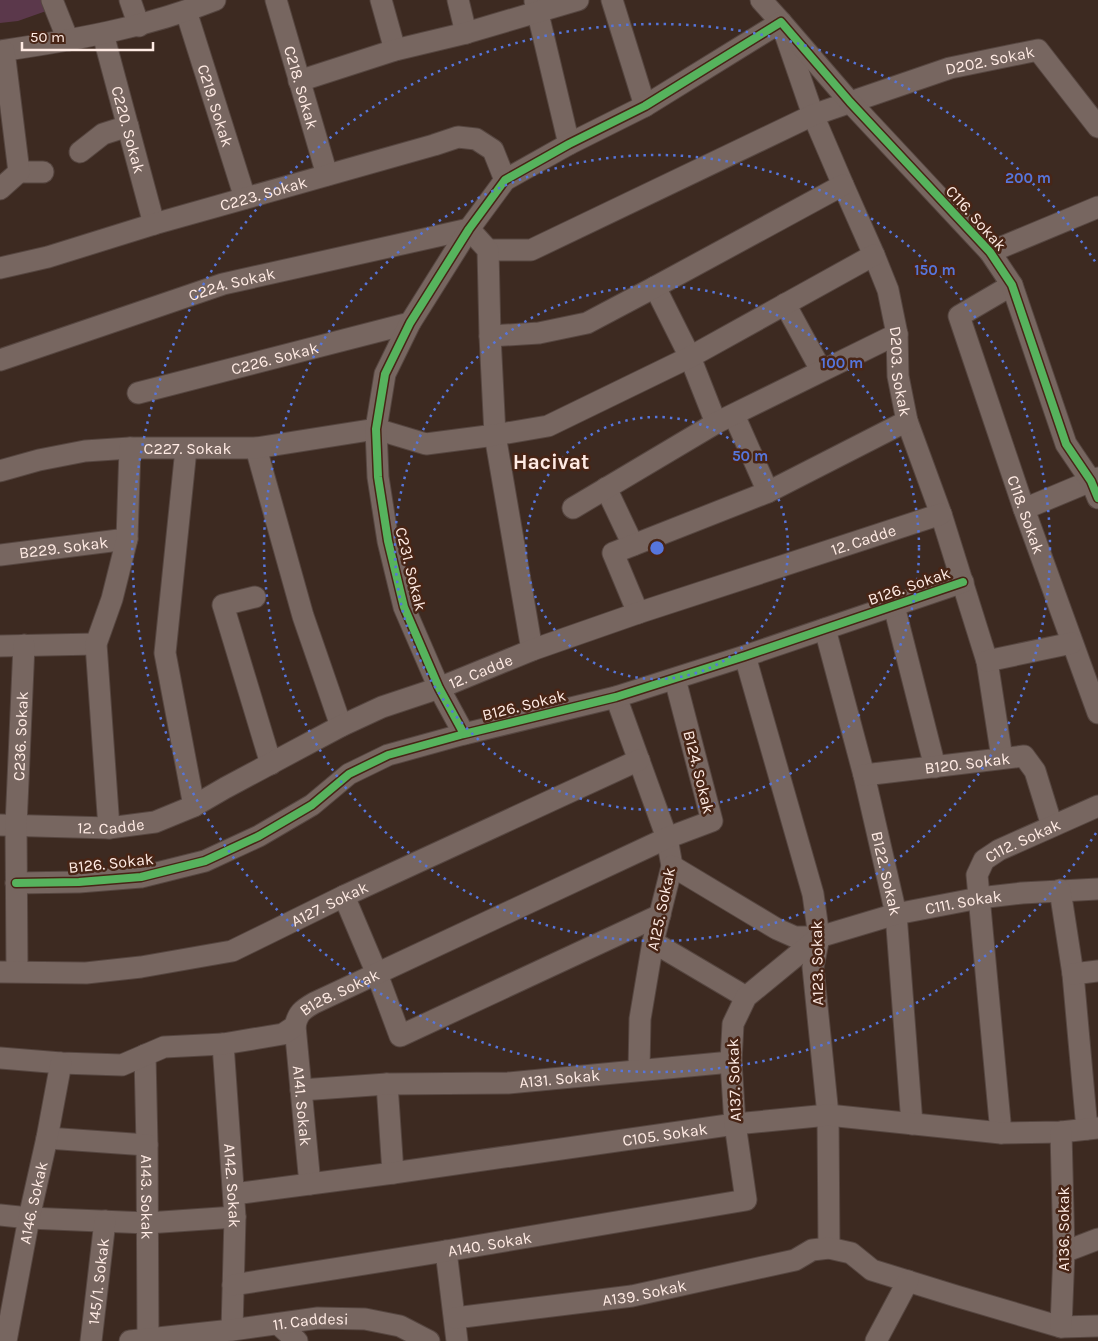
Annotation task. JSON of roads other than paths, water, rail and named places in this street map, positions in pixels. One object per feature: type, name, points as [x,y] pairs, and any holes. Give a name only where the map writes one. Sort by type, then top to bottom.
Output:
[{"type":"street","points":[[52,0],[68,40]]},
{"type":"street","points":[[130,0],[140,26]]},
{"type":"street","points":[[19,172],[2,51],[140,26],[186,11],[212,0]]},
{"type":"street","name":"C218. Sokak","points":[[276,0],[327,175]]},
{"type":"street","points":[[381,0],[395,50]]},
{"type":"street","points":[[458,0],[466,32]]},
{"type":"street","points":[[299,81],[395,50],[466,32],[536,6],[578,0]]},
{"type":"street","points":[[612,0],[645,106]]},
{"type":"street","name":"D203. Sokak","points":[[761,0],[781,22],[813,114],[888,290],[897,334],[898,376],[907,421],[963,582],[987,660],[1002,758]]},
{"type":"street","points":[[536,6],[569,144]]},
{"type":"street","name":"C219. Sokak","points":[[186,11],[245,198]]},
{"type":"street","points":[[505,180],[569,144],[645,106],[781,22]]},
{"type":"street","name":"C116. Sokak","points":[[781,22],[850,102],[990,252],[1012,285],[1066,444],[1096,486]]},
{"type":"street","name":"C220. Sokak","points":[[103,34],[154,224]]},
{"type":"street","name":"D202. Sokak","points":[[850,102],[950,68],[1038,50],[1098,126]]},
{"type":"street","points":[[488,250],[531,250],[813,114],[850,102]]},
{"type":"street","points":[[80,152],[103,134],[128,126]]},
{"type":"street","name":"C223. Sokak","points":[[0,268],[48,257],[154,224],[458,137],[476,139],[493,150],[505,180]]},
{"type":"street","points":[[0,189],[19,172],[43,172]]},
{"type":"street","name":"C231. Sokak","points":[[464,734],[439,688],[404,607],[388,541],[378,477],[376,429],[385,374],[410,323],[469,229],[505,180]]},
{"type":"street","points":[[490,336],[539,333],[587,322],[842,185]]},
{"type":"street","points":[[990,252],[1098,207]]},
{"type":"street","points":[[469,229],[488,250],[495,435],[532,650]]},
{"type":"street","name":"C224. Sokak","points":[[0,360],[223,284],[469,229]]},
{"type":"street","points":[[376,429],[426,444],[548,426],[690,357],[874,255]]},
{"type":"street","name":"C118. Sokak","points":[[1012,285],[958,316],[1024,510],[1098,713]]},
{"type":"street","points":[[655,287],[690,357],[768,492]]},
{"type":"street","points":[[786,304],[821,370]]},
{"type":"street","name":"C226. Sokak","points":[[138,393],[410,323]]},
{"type":"street","points":[[573,508],[725,419],[897,334]]},
{"type":"street","points":[[638,613],[613,553],[768,492],[907,421]]},
{"type":"street","name":"C227. Sokak","points":[[0,471],[38,460],[85,452],[130,448],[256,448],[376,429]]},
{"type":"street","points":[[109,828],[96,644],[112,599],[127,539],[130,448]]},
{"type":"street","points":[[256,448],[303,616],[341,726]]},
{"type":"street","points":[[186,449],[165,653],[194,806]]},
{"type":"street","points":[[1024,510],[1096,486]]},
{"type":"street","points":[[606,488],[633,545]]},
{"type":"street","name":"12. Cadde","points":[[8,826],[109,828],[155,822],[194,806],[341,726],[382,707],[439,688],[532,650],[638,613],[940,514]]},
{"type":"street","name":"B229. Sokak","points":[[0,554],[127,539]]},
{"type":"street","name":"B126. Sokak","points":[[16,883],[79,882],[141,877],[204,861],[260,836],[312,805],[349,774],[388,755],[464,734],[616,697],[745,656],[963,582]]},
{"type":"street","points":[[255,598],[223,605],[271,764]]},
{"type":"street","points":[[894,606],[935,766]]},
{"type":"street","name":"B122. Sokak","points":[[825,629],[864,775],[896,914],[912,1124]]},
{"type":"street","points":[[987,660],[1072,642]]},
{"type":"street","points":[[0,646],[96,644]]},
{"type":"street","name":"C236. Sokak","points":[[9,971],[16,883],[8,826],[24,645]]},
{"type":"street","name":"A123. Sokak","points":[[745,656],[813,894],[819,937],[814,967],[828,1115],[828,1248]]},
{"type":"street","name":"B124. Sokak","points":[[668,838],[712,821],[675,679]]},
{"type":"street","name":"A125. Sokak","points":[[616,697],[668,838],[672,866],[653,942],[640,1018],[639,1070]]},
{"type":"street","name":"B120. Sokak","points":[[864,775],[1024,756],[1035,771],[1052,826]]},
{"type":"street","name":"A127. Sokak","points":[[9,971],[86,973],[141,967],[232,951],[344,896],[639,760]]},
{"type":"street","name":"C112. Sokak","points":[[1001,1133],[976,874],[984,860],[999,850],[1098,806]]},
{"type":"street","name":"B128. Sokak","points":[[0,1058],[122,1065],[164,1047],[224,1044],[283,1034],[295,1026],[298,1016],[305,1008],[668,838]]},
{"type":"street","name":"C111. Sokak","points":[[672,866],[777,929],[796,937],[819,937],[896,914],[979,898],[1022,892],[1098,889]]},
{"type":"street","points":[[1060,890],[1093,1129]]},
{"type":"street","points":[[344,896],[377,974],[400,1036],[660,915]]},
{"type":"street","name":"A137. Sokak","points":[[746,1200],[735,1124],[731,1062],[733,1024],[746,997],[819,937]]},
{"type":"street","points":[[653,942],[746,997]]},
{"type":"street","points":[[1073,974],[1098,971]]},
{"type":"street","name":"A141. Sokak","points":[[295,1026],[310,1184]]},
{"type":"street","name":"A142. Sokak","points":[[224,1044],[235,1217],[232,1330]]},
{"type":"street","name":"A143. Sokak","points":[[139,1340],[147,1223],[144,1055]]},
{"type":"street","name":"A131. Sokak","points":[[301,1090],[387,1084],[508,1083],[731,1062]]},
{"type":"street","name":"A146. Sokak","points":[[6,1341],[61,1063]]},
{"type":"street","points":[[387,1084],[393,1173]]},
{"type":"street","name":"C105. Sokak","points":[[234,1194],[735,1124],[828,1115],[1001,1133],[1061,1132],[1093,1129]]},
{"type":"street","name":"A136. Sokak","points":[[1061,1132],[1064,1252],[1061,1326]]},
{"type":"street","points":[[47,1138],[147,1145]]},
{"type":"street","name":"A140. Sokak","points":[[233,1285],[746,1200]]},
{"type":"street","points":[[0,1215],[147,1223],[235,1217]]},
{"type":"street","name":"145/1. Sokak","points":[[91,1341],[105,1221]]},
{"type":"street","points":[[1064,1252],[1098,1239]]},
{"type":"street","points":[[828,1248],[851,1253],[872,1270],[1061,1326],[1098,1326]]},
{"type":"street","name":"A139. Sokak","points":[[455,1318],[632,1296],[795,1260],[812,1250],[828,1248]]},
{"type":"street","points":[[446,1251],[457,1341]]},
{"type":"street","points":[[876,1341],[908,1281]]},
{"type":"street","name":"11. Caddesi","points":[[139,1340],[318,1318],[365,1319],[400,1326],[429,1341]]},
{"type":"street","points":[[278,1324],[297,1341]]},
{"type":"district","name":"Hacivat","points":[[551,462]]}]
